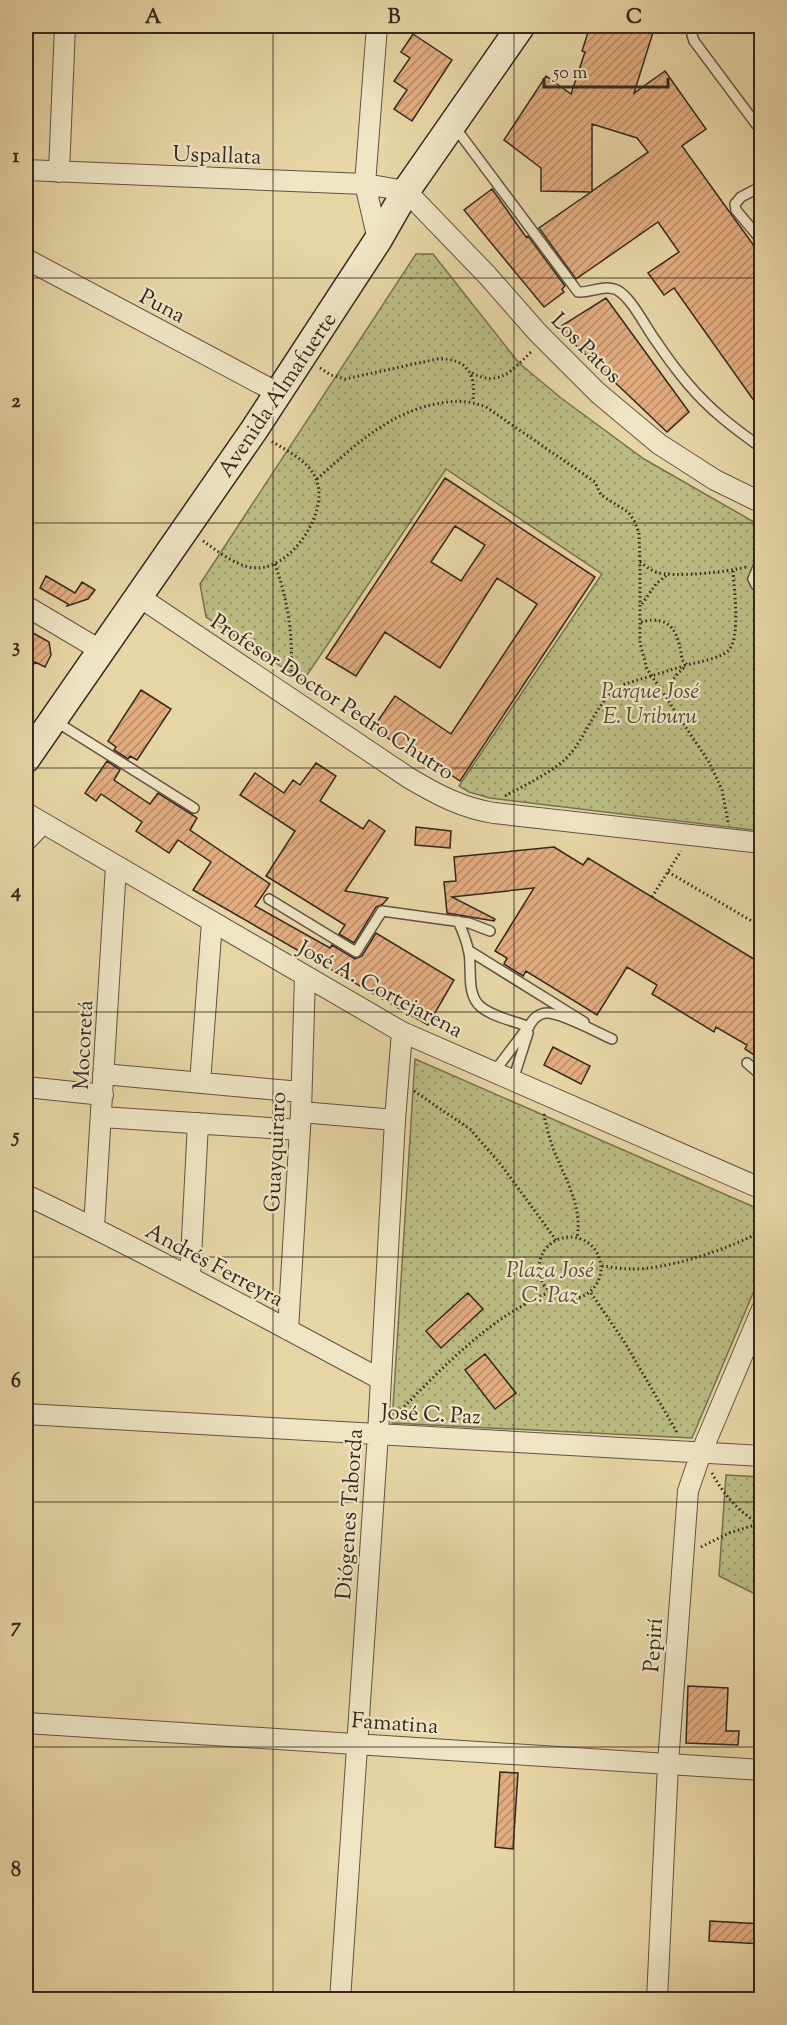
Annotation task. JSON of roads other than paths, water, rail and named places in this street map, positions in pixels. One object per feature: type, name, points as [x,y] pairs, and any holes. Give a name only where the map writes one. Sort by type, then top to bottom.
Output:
[{"type":"main road","name":"Avenida Almafuerte","points":[[26,759],[254,430],[378,240],[406,191],[521,26]]},
{"type":"street","points":[[59,172],[65,26]]},
{"type":"street","points":[[377,26],[365,184],[378,240]]},
{"type":"street","name":"Uspallata","points":[[26,170],[365,184],[406,191]]},
{"type":"street","name":"Los Patos","points":[[406,191],[487,275],[545,340],[598,393],[659,444],[715,480],[762,503]]},
{"type":"street","name":"Puna","points":[[26,259],[278,393]]},
{"type":"street","name":"Profesor Doctor Pedro Chutro","points":[[138,596],[409,778],[445,799],[476,810],[762,843]]},
{"type":"street","points":[[26,606],[100,650]]},
{"type":"street","name":"José A. Cortejarena","points":[[26,813],[402,1032],[762,1189]]},
{"type":"street","points":[[26,840],[43,823]]},
{"type":"street","name":"Mocoretá","points":[[94,1227],[116,866]]},
{"type":"street","points":[[200,1083],[212,922]]},
{"type":"street","name":"Guayquiraro","points":[[288,1330],[301,1121],[306,976]]},
{"type":"street","name":"Diógenes Taborda","points":[[340,2000],[402,1032]]},
{"type":"street","points":[[104,1074],[301,1092]]},
{"type":"street","points":[[26,1087],[103,1095]]},
{"type":"street","points":[[102,1117],[198,1124],[395,1120]]},
{"type":"street","points":[[190,1277],[198,1124]]},
{"type":"street","name":"Andrés Ferreyra","points":[[26,1195],[94,1227],[380,1379]]},
{"type":"street","name":"Pepirí","points":[[657,2000],[668,1764],[688,1491],[694,1453],[762,1309]]},
{"type":"street","name":"José C. Paz","points":[[26,1414],[762,1456]]},
{"type":"street","name":"Famatina","points":[[26,1723],[762,1770]]},
{"type":"lane","points":[[693,26],[694,41],[762,132]]},
{"type":"lane","points":[[453,124],[578,292],[588,293],[601,287],[617,290],[628,299],[657,344],[690,386],[720,418],[762,448]]},
{"type":"lane","points":[[762,186],[741,197],[735,204],[736,210],[762,241]]},
{"type":"lane","points":[[760,560],[753,579],[762,589]]},
{"type":"lane","points":[[53,720],[194,808]]},
{"type":"lane","points":[[268,898],[356,952],[382,911],[469,923],[490,931]]},
{"type":"lane","points":[[458,921],[468,950],[472,995],[476,1003],[483,1009],[529,1028]]},
{"type":"lane","points":[[468,950],[582,1020],[589,1029]]},
{"type":"lane","points":[[494,1072],[534,1019],[541,1014],[550,1013],[612,1039]]},
{"type":"lane","points":[[513,1080],[529,1028]]},
{"type":"lane","points":[[747,1063],[762,1076]]},
{"type":"park label","name":"Parque José E. Uriburu","points":[[650,702]]},
{"type":"park label","name":"Plaza José C. Paz","points":[[550,1282]]}]
